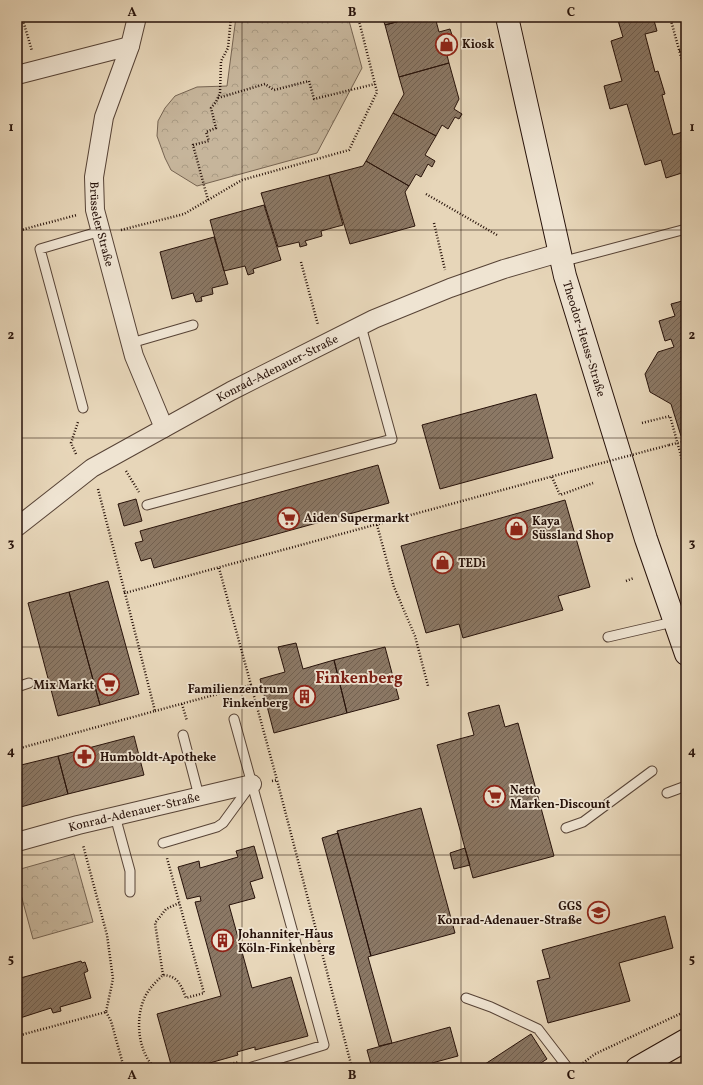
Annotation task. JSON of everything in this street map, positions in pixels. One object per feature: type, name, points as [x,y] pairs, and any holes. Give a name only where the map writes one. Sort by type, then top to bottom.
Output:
[{"type":"street","name":"Brüsseler Straße","points":[[137,17],[130,46],[104,117],[94,177],[95,210],[134,356],[164,428]]},
{"type":"street","name":"Theodor-Heuss-Straße","points":[[507,17],[560,257],[646,539],[680,620],[686,654]]},
{"type":"street","points":[[17,75],[130,46]]},
{"type":"street","name":"Konrad-Adenauer-Straße","points":[[17,527],[89,471],[231,391],[324,344],[361,326],[450,288],[504,269],[560,257]]},
{"type":"street","name":"Konrad-Adenauer-Straße","points":[[17,842],[78,825],[252,784]]},
{"type":"street","points":[[637,1068],[686,1040]]},
{"type":"lane","points":[[560,257],[686,229]]},
{"type":"lane","points":[[83,408],[40,250],[101,233]]},
{"type":"lane","points":[[131,343],[193,325]]},
{"type":"lane","points":[[147,505],[392,440],[361,326]]},
{"type":"lane","points":[[608,637],[680,620]]},
{"type":"lane","points":[[17,687],[29,683]]},
{"type":"lane","points":[[234,719],[324,1045],[252,1067]]},
{"type":"lane","points":[[182,735],[199,796]]},
{"type":"lane","points":[[566,828],[583,822],[652,771]]},
{"type":"lane","points":[[163,843],[217,827],[223,823],[252,784]]},
{"type":"lane","points":[[667,793],[686,786]]},
{"type":"lane","points":[[115,816],[130,871],[130,892]]},
{"type":"lane","points":[[466,998],[491,1007],[538,1029],[568,1068]]},
{"type":"path","points":[[22,17],[37,70]]},
{"type":"path","points":[[208,200],[193,145],[209,141],[206,132],[216,128],[210,108],[220,93],[221,61],[228,48],[231,17]]},
{"type":"path","points":[[101,233],[184,214],[242,180],[349,150],[377,92],[358,17]]},
{"type":"path","points":[[670,17],[686,75]]},
{"type":"path","points":[[679,51],[686,50]]},
{"type":"path","points":[[218,98],[265,84],[274,90],[309,81],[314,99],[375,84]]},
{"type":"path","points":[[426,194],[497,235]]},
{"type":"path","points":[[17,230],[95,210]]},
{"type":"path","points":[[434,224],[450,288]]},
{"type":"path","points":[[301,262],[324,344]]},
{"type":"path","points":[[17,749],[155,711],[125,593],[89,471],[71,443],[83,408]]},
{"type":"path","points":[[642,423],[670,416],[686,474]]},
{"type":"path","points":[[125,593],[686,441]]},
{"type":"path","points":[[552,477],[560,494],[593,483]]},
{"type":"path","points":[[134,483],[139,492]]},
{"type":"path","points":[[377,525],[394,587],[415,636],[428,686]]},
{"type":"path","points":[[219,568],[251,685]]},
{"type":"path","points":[[626,581],[634,578]]},
{"type":"path","points":[[252,784],[277,780],[352,1068]]},
{"type":"path","points":[[78,825],[107,936],[113,979],[106,1012],[111,1021],[124,1068]]},
{"type":"path","points":[[163,843],[204,993],[186,998],[181,985],[176,979],[171,976],[163,975]]},
{"type":"path","points":[[163,975],[155,923],[166,909],[179,903]]},
{"type":"path","points":[[155,1068],[145,1055],[139,1037],[144,999],[149,990],[163,975]]},
{"type":"path","points":[[580,1065],[595,1054],[686,1011]]},
{"type":"path","points":[[17,1036],[106,1012]]},
{"type":"path","points":[[213,1068],[237,1062],[252,1067]]},
{"type":"green space","points":[[236,17],[348,17],[362,68],[317,153],[197,186],[171,170],[157,136],[158,121],[165,108],[175,96],[197,87],[227,86]]},
{"type":"green space","points":[[74,854],[93,922],[33,939],[17,880],[17,870]]},
{"type":"building","points":[[382,17],[415,17],[385,25]]},
{"type":"building","points":[[415,17],[435,17],[439,32],[450,29],[452,35],[447,36],[451,49],[446,51],[449,63],[399,77],[385,25]]},
{"type":"building","points":[[617,17],[653,17],[657,31],[645,34],[655,72],[658,71],[665,94],[662,95],[673,135],[686,131],[685,172],[666,178],[661,160],[645,165],[627,104],[610,109],[604,86],[622,81],[611,41],[623,37]]},
{"type":"building","points":[[449,63],[459,99],[454,109],[462,114],[459,119],[455,117],[448,129],[442,125],[436,136],[393,113],[404,94],[399,77]]},
{"type":"building","points":[[393,113],[436,136],[425,155],[435,161],[432,167],[428,164],[421,177],[416,174],[409,186],[366,161]]},
{"type":"building","points":[[366,161],[409,186],[405,192],[415,226],[350,244],[329,175],[363,166]]},
{"type":"building","points":[[329,175],[343,225],[321,231],[322,236],[305,241],[307,245],[300,247],[299,242],[278,247],[261,193]]},
{"type":"building","points":[[264,205],[281,260],[253,269],[254,273],[248,275],[245,266],[224,271],[210,220]]},
{"type":"building","points":[[214,237],[228,284],[212,288],[213,294],[201,297],[202,301],[196,302],[193,293],[172,299],[160,252]]},
{"type":"building","points":[[686,300],[686,435],[681,436],[671,404],[650,392],[645,374],[658,352],[674,347],[671,339],[665,341],[659,321],[675,316],[671,304]]},
{"type":"building","points":[[536,394],[553,458],[440,489],[422,425]]},
{"type":"building","points":[[378,465],[389,503],[154,568],[151,558],[141,561],[135,543],[143,541],[140,531]]},
{"type":"building","points":[[136,499],[142,521],[124,526],[118,504]]},
{"type":"building","points":[[565,500],[590,587],[558,596],[563,610],[463,638],[459,624],[426,633],[401,546]]},
{"type":"building","points":[[108,581],[139,694],[100,705],[69,592]]},
{"type":"building","points":[[69,592],[100,705],[58,716],[28,603]]},
{"type":"building","name":"Familienzentrum Finkenberg","points":[[296,643],[303,669],[334,660],[347,713],[274,733],[260,679],[285,672],[278,647]]},
{"type":"building","points":[[385,647],[399,699],[347,713],[334,660]]},
{"type":"building","name":"Netto Marken-Discount","points":[[499,705],[505,727],[518,723],[554,856],[473,878],[437,745],[474,735],[468,713]]},
{"type":"building","points":[[134,736],[144,775],[68,794],[58,756]]},
{"type":"building","points":[[58,756],[68,794],[17,808],[17,766]]},
{"type":"building","points":[[421,808],[455,933],[371,956],[337,831]]},
{"type":"building","points":[[338,833],[371,956],[368,957],[392,1043],[379,1046],[322,838]]},
{"type":"building","name":"Johanniter-Haus Köln-Finkenberg","points":[[254,846],[263,878],[250,882],[255,898],[229,905],[252,988],[291,977],[308,1036],[255,1050],[255,1047],[237,1052],[238,1055],[192,1068],[172,1068],[157,1014],[221,996],[195,902],[201,901],[200,896],[187,899],[178,867],[199,861],[200,868],[238,857],[236,851]]},
{"type":"building","points":[[465,848],[470,865],[454,869],[450,853]]},
{"type":"building","points":[[665,916],[673,948],[619,963],[630,1001],[548,1023],[537,981],[550,978],[542,950]]},
{"type":"building","points":[[81,961],[82,963],[85,962],[88,971],[84,973],[91,998],[60,1007],[61,1011],[53,1013],[51,1008],[20,1018],[17,1006],[17,979]]},
{"type":"building","points":[[17,1006],[20,1018],[17,1019]]},
{"type":"building","points":[[450,1027],[458,1056],[432,1063],[433,1068],[372,1068],[367,1050]]},
{"type":"building","points":[[531,1034],[547,1059],[533,1068],[479,1068]]},
{"type":"place","name":"Kiosk","points":[[446,44]]},
{"type":"place","name":"Aiden Supermarkt","points":[[288,518]]},
{"type":"place","name":"Kaya Süssland Shop","points":[[517,528]]},
{"type":"place","name":"TEDi","points":[[442,563]]},
{"type":"place","name":"Mix Markt","points":[[109,685]]},
{"type":"place","name":"Familienzentrum Finkenberg","points":[[304,696]]},
{"type":"place","name":"Humboldt-Apotheke","points":[[84,757]]},
{"type":"place","name":"Netto Marken-Discount","points":[[495,797]]},
{"type":"place","name":"GGS Konrad-Adenauer-Straße","points":[[598,913]]},
{"type":"place","name":"Johanniter-Haus Köln-Finkenberg","points":[[222,941]]},
{"type":"district","name":"Finkenberg","points":[[359,677]]}]
